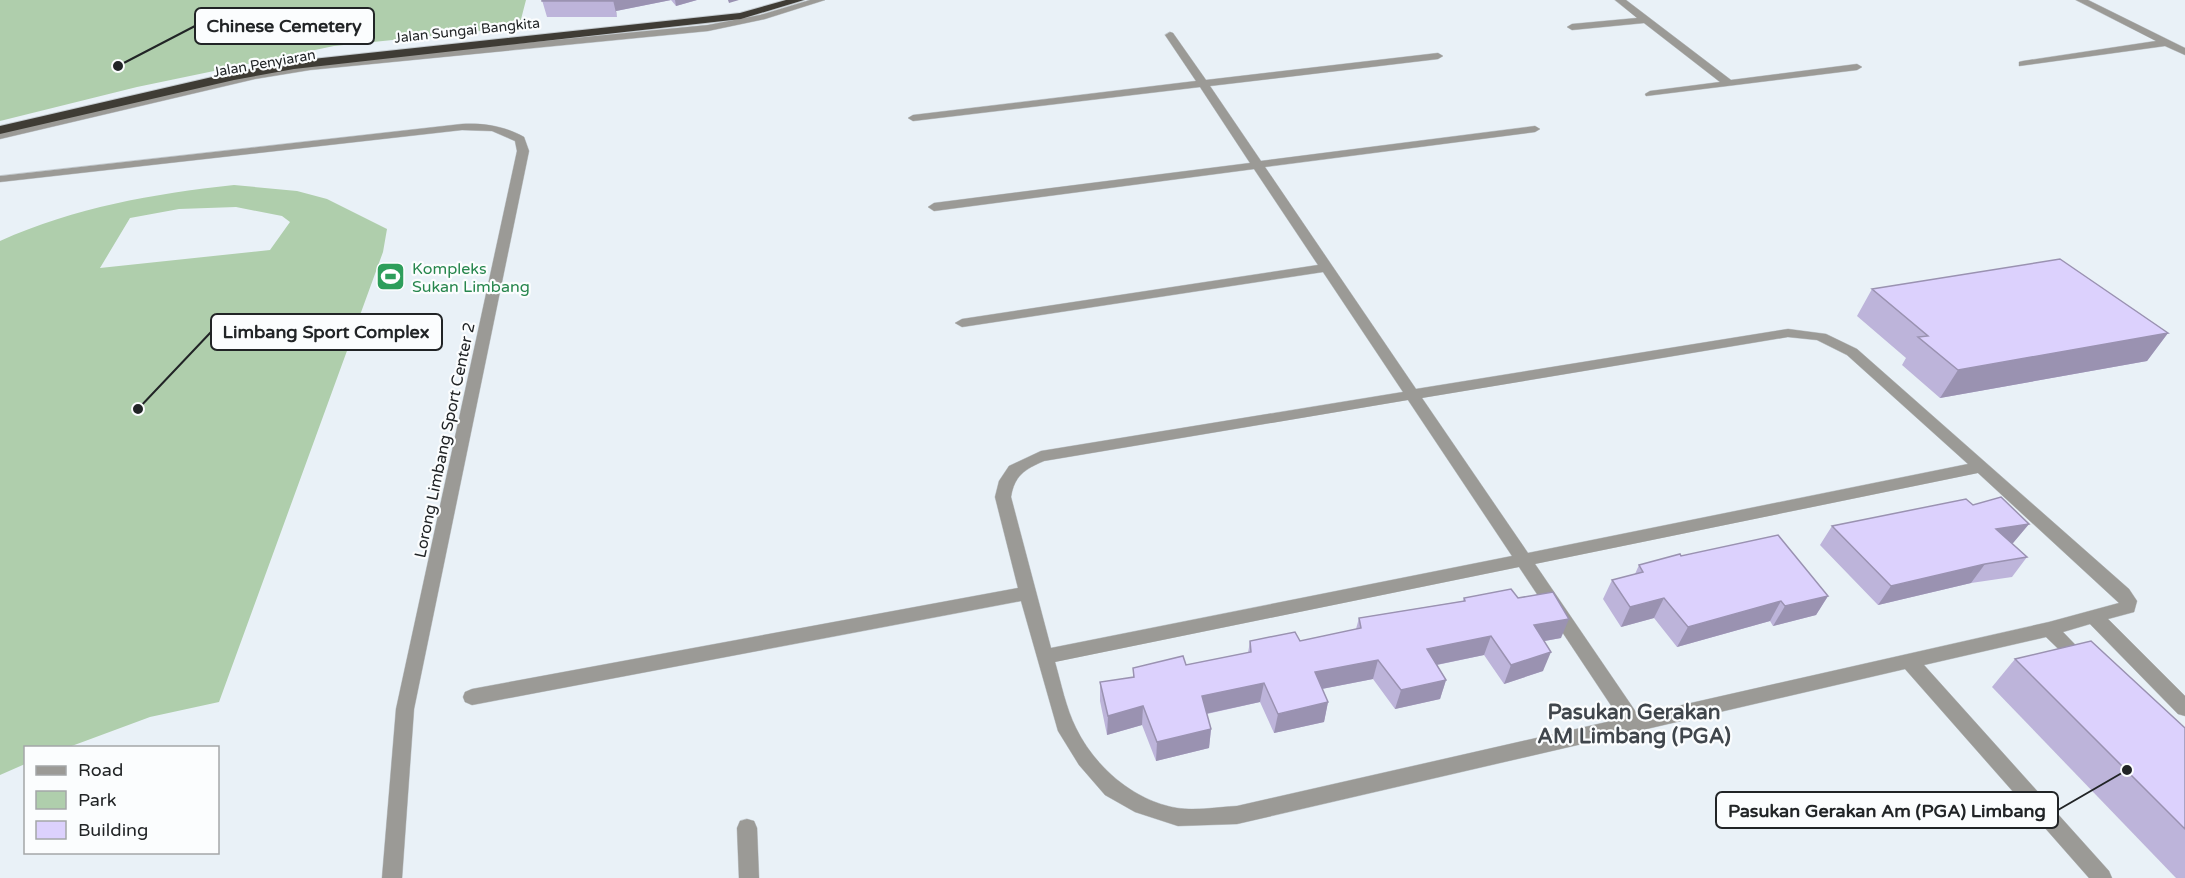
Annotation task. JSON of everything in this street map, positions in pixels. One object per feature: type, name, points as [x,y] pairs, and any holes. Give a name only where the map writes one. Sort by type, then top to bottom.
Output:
[{"type":"highway","name":"Jalan Sungai Bangkita","points":[[0,130],[234,76],[294,65],[741,16],[798,0]]},
{"type":"street","name":"Jalan Penyiaran","points":[[0,136],[266,75],[418,55],[708,28],[762,17],[820,0]]},
{"type":"street","points":[[1620,0],[1730,84]]},
{"type":"street","points":[[2081,0],[2185,52]]},
{"type":"street","points":[[1572,27],[1644,20]]},
{"type":"street","points":[[1170,35],[1634,724]]},
{"type":"street","points":[[2023,64],[2166,43]]},
{"type":"street","points":[[913,118],[1438,56]]},
{"type":"street","points":[[1650,94],[1857,67]]},
{"type":"street","name":"Lorong Limbang Sport Center 2","points":[[0,180],[462,127],[487,126],[507,131],[520,139],[523,151],[405,709],[393,878]]},
{"type":"street","points":[[934,207],[1535,129]]},
{"type":"street","points":[[962,323],[1327,267]]},
{"type":"street","points":[[1788,333],[1810,333],[1833,340],[1852,352],[1980,467],[2123,594],[2128,601],[2128,608],[2049,629],[1238,815],[1179,817],[1142,806],[1113,789],[1086,759],[1067,731],[1044,657],[1003,497],[1005,480],[1019,465],[1041,456],[1788,333]]},
{"type":"street","points":[[1044,657],[1980,467]]},
{"type":"street","points":[[472,697],[1028,593]]},
{"type":"street","points":[[2095,618],[2185,708]]},
{"type":"street","points":[[2049,629],[2092,671]]},
{"type":"street","points":[[1908,660],[2102,878]]},
{"type":"street","points":[[747,828],[749,878]]},
{"type":"green space","points":[[0,0],[526,0],[519,27],[334,46],[137,87],[0,121]]},
{"type":"green space","points":[[234,185],[297,191],[327,199],[387,229],[383,252],[219,702],[150,717],[72,746],[24,746],[24,764],[0,775],[0,241],[57,219],[144,198]],"holes":[[[236,207],[282,216],[290,222],[270,250],[100,268],[130,218],[179,209]]]},
{"type":"building","points":[[613,0],[613,1],[542,1]]},
{"type":"building","points":[[2060,259],[2168,333],[1958,370],[1918,337],[1928,336],[1872,289]]},
{"type":"building","points":[[2001,497],[2029,524],[1996,529],[2027,557],[1985,564],[1891,586],[1832,526],[1966,499],[1973,505]]},
{"type":"building","points":[[1778,535],[1828,596],[1785,606],[1781,601],[1688,627],[1664,598],[1630,607],[1612,580],[1643,572],[1639,565],[1680,554],[1681,556]]},
{"type":"building","points":[[1511,589],[1518,598],[1553,592],[1569,619],[1534,625],[1551,652],[1511,665],[1491,636],[1427,649],[1446,680],[1401,690],[1378,660],[1315,672],[1328,702],[1278,714],[1264,683],[1202,696],[1211,729],[1157,742],[1143,706],[1108,716],[1100,682],[1134,677],[1133,668],[1183,656],[1186,665],[1251,652],[1250,641],[1295,632],[1300,641],[1361,628],[1359,618],[1465,601],[1464,598]]},
{"type":"building","points":[[2091,641],[2185,728],[2185,829],[2015,659]]},
{"type":"place","name":"Chinese Cemetery","points":[[118,66]]},
{"type":"place","name":"Kompleks Sukan Limbang","points":[[391,277]]},
{"type":"place","name":"Limbang Sport Complex","points":[[138,409]]},
{"type":"place","name":"Pasukan Gerakan Am (PGA) Limbang","points":[[2127,770]]},
{"type":"district","name":"Pasukan Gerakan AM Limbang (PGA)","points":[[1634,724]]}]
